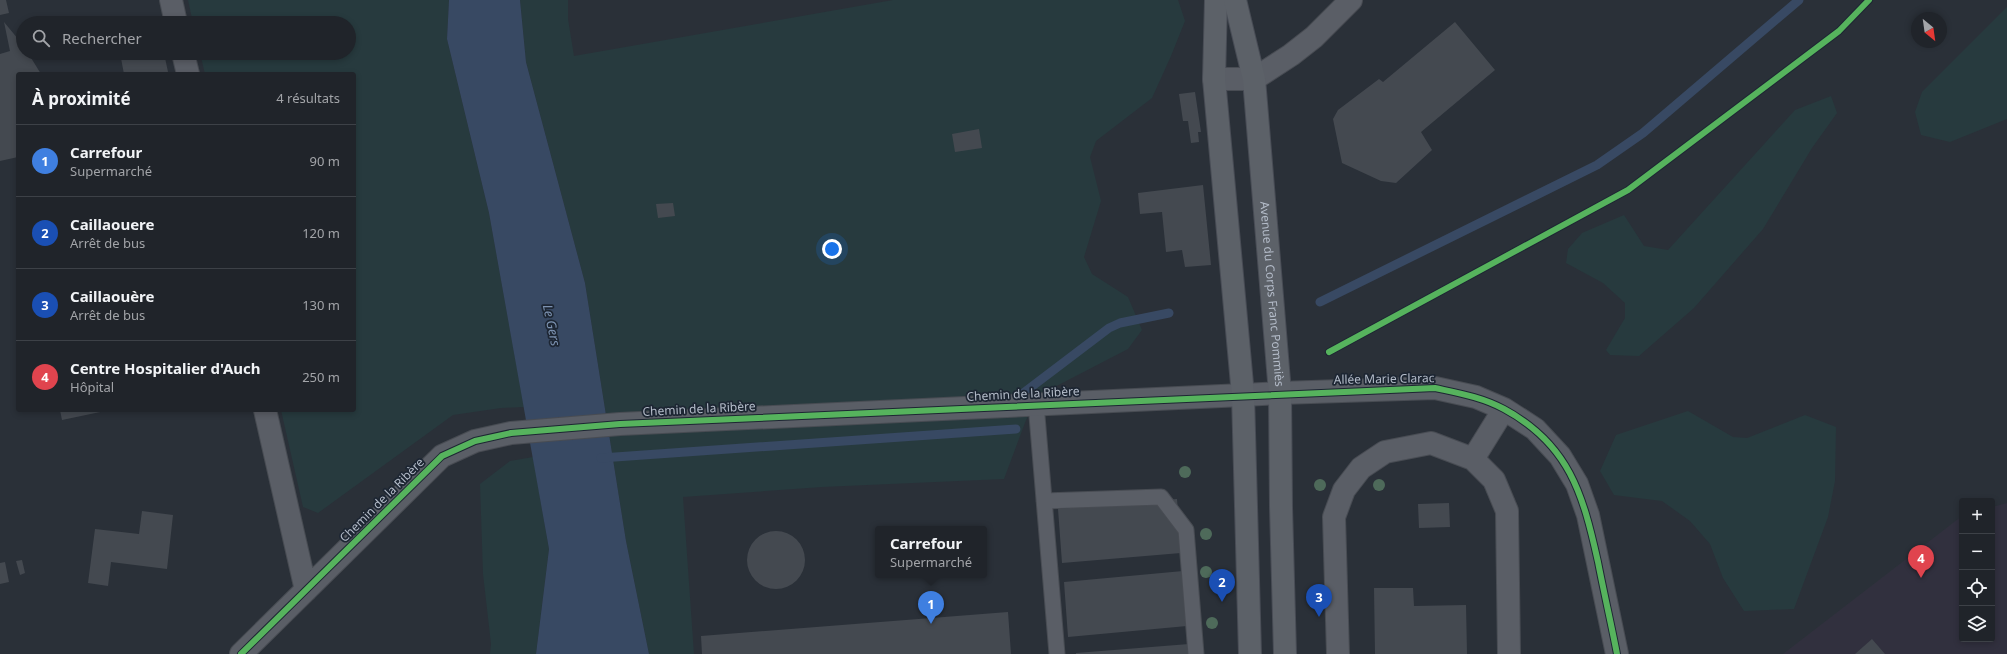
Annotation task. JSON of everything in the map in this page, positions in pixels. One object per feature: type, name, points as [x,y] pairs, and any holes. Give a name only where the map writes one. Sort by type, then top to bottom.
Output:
[{"type":"main road","points":[[1216,0],[1214,80],[1243,395],[1250,654]]},
{"type":"main road","name":"Avenue du Corps Franc Pommiès","points":[[1235,0],[1254,79],[1280,393],[1280,507],[1285,654]]},
{"type":"street","points":[[171,0],[174,16]]},
{"type":"street","points":[[1214,80],[1254,79],[1314,37],[1351,0]]},
{"type":"street","points":[[185,60],[188,72]]},
{"type":"street","name":"Allée Marie Clarac","points":[[1243,395],[1434,388],[1476,397],[1504,409],[1534,429],[1560,456],[1577,484],[1588,515],[1618,654]]},
{"type":"street","name":"Chemin de la Ribère","points":[[241,654],[442,456],[475,441],[511,433],[620,424],[1243,395]]},
{"type":"street","points":[[1473,459],[1504,409]]},
{"type":"street","points":[[265,412],[306,590]]},
{"type":"street","points":[[1338,654],[1334,517],[1344,490],[1361,468],[1386,452],[1431,443],[1473,459],[1494,480],[1507,511],[1509,654]]},
{"type":"lane","points":[[1036,404],[1057,654]]},
{"type":"lane","points":[[1044,501],[1161,497],[1186,530],[1196,654]]},
{"type":"shaded area","points":[[2007,503],[2007,654],[1783,654],[1959,518],[1959,642],[1995,642],[1995,506]]},
{"type":"green space","points":[[188,0],[449,0],[447,39],[489,213],[524,407],[501,408],[453,415],[318,513],[303,507],[281,412],[356,412],[356,72],[205,72],[202,60],[356,60],[356,16],[191,16]]},
{"type":"green space","points":[[520,0],[568,0],[568,19],[574,56],[893,0],[1178,0],[1185,21],[1152,98],[1096,141],[1090,157],[1101,201],[1084,257],[1092,274],[1128,297],[1142,330],[1128,349],[1043,393],[1026,420],[1004,479],[822,487],[683,497],[694,654],[649,654],[626,541],[585,283],[526,62]]},
{"type":"green space","points":[[2007,7],[2007,119],[1950,142],[1921,135],[1915,112],[1922,92]]},
{"type":"green space","points":[[1831,96],[1837,113],[1812,148],[1763,229],[1694,308],[1639,356],[1610,355],[1606,350],[1625,318],[1625,303],[1603,283],[1566,263],[1568,249],[1582,233],[1624,215],[1644,246],[1668,250],[1795,110]]},
{"type":"green space","points":[[1688,411],[1733,437],[1747,438],[1805,415],[1836,427],[1835,481],[1828,517],[1794,609],[1744,611],[1723,578],[1710,544],[1690,521],[1662,501],[1614,495],[1600,471],[1616,435]]},
{"type":"green space","points":[[533,457],[549,549],[536,654],[490,654],[491,644],[483,574],[480,484],[510,461]]},
{"type":"water","name":"Le Gers","points":[[449,0],[520,0],[526,62],[585,283],[626,541],[649,654],[536,654],[549,549],[489,213],[447,39]]},
{"type":"building","points":[[0,0],[6,0],[9,13],[0,15]]},
{"type":"building","points":[[4,22],[16,37],[16,60],[32,60],[40,72],[16,72],[16,157],[0,161],[0,54],[10,51]]},
{"type":"building","points":[[1455,22],[1495,70],[1421,132],[1432,150],[1396,183],[1381,181],[1342,163],[1333,119],[1338,110],[1379,79],[1383,82]]},
{"type":"building","points":[[121,60],[165,60],[168,72],[124,72]]},
{"type":"building","points":[[1195,92],[1201,132],[1198,132],[1199,142],[1191,143],[1188,121],[1183,121],[1179,94]]},
{"type":"building","points":[[979,129],[982,148],[955,152],[952,134]]},
{"type":"building","points":[[1203,185],[1211,265],[1185,267],[1182,250],[1166,252],[1162,212],[1140,214],[1138,193]]},
{"type":"building","points":[[673,203],[675,216],[658,218],[656,204]]},
{"type":"building","points":[[60,412],[100,412],[62,420]]},
{"type":"building","points":[[1177,499],[1181,553],[1062,563],[1058,509]]},
{"type":"building","points":[[1449,503],[1450,527],[1419,528],[1418,504]]},
{"type":"building","points":[[142,511],[173,515],[167,569],[111,562],[108,586],[88,583],[95,529],[139,534]]},
{"type":"building","points":[[770,531],[782,531],[797,539],[805,554],[805,566],[797,581],[782,589],[770,589],[755,581],[747,566],[747,554],[755,539]]},
{"type":"building","points":[[22,560],[25,573],[20,575],[16,561]]},
{"type":"building","points":[[5,562],[9,582],[0,584],[0,563]]},
{"type":"building","points":[[1183,571],[1187,626],[1068,637],[1064,582]]},
{"type":"building","points":[[1374,588],[1413,588],[1414,606],[1466,605],[1467,654],[1375,654]]},
{"type":"building","points":[[1008,612],[1011,654],[702,654],[701,636]]},
{"type":"building","points":[[1872,639],[1885,654],[1855,654]]},
{"type":"building","points":[[1189,644],[1190,654],[1076,654],[1076,653]]},
{"type":"waterway","points":[[1320,302],[1597,165],[1643,133],[1799,0]]},
{"type":"waterway","points":[[1022,394],[1109,328],[1120,323],[1169,313]]},
{"type":"waterway","points":[[601,458],[1016,429]]},
{"type":"cycle path","points":[[1329,352],[1628,190],[1839,31],[1869,0]]},
{"type":"cycle path","points":[[241,654],[442,456],[475,441],[511,433],[620,424],[1435,388],[1479,398],[1504,409],[1526,423],[1544,438],[1558,455],[1570,473],[1586,514],[1598,562],[1617,654]]},
{"type":"place","name":"Centre Hospitalier d'Auch","points":[[1921,578]]},
{"type":"place","name":"Caillaouere","points":[[1222,602]]},
{"type":"place","name":"Caillaouère","points":[[1319,617]]},
{"type":"place","name":"Carrefour","points":[[931,624]]}]
